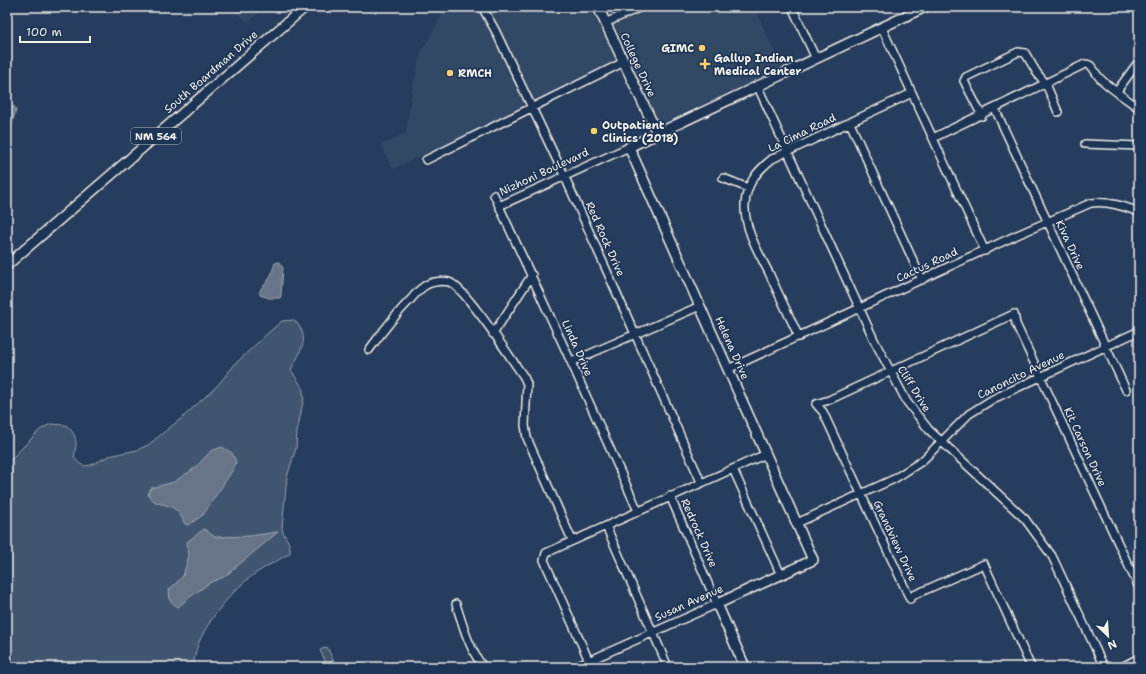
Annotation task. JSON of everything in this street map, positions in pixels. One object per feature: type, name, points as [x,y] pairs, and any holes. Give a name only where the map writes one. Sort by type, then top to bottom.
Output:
[{"type":"main road","name":"South Boardman Drive","points":[[7,265],[305,7]]},
{"type":"main road","name":"College Drive","points":[[598,7],[657,133]]},
{"type":"main road","name":"Nizhoni Boulevard","points":[[629,147],[757,85],[816,59],[925,7]]},
{"type":"main road","name":"Helena Drive","points":[[629,147],[813,560]]},
{"type":"main road","name":"Susan Avenue","points":[[717,604],[813,560]]},
{"type":"main road","name":"Redrock Drive","points":[[717,604],[745,667]]},
{"type":"street","name":"Red Rock Drive","points":[[482,7],[495,30],[564,175],[702,482]]},
{"type":"street","points":[[605,23],[641,7]]},
{"type":"street","points":[[792,7],[816,59]]},
{"type":"street","points":[[882,28],[986,251]]},
{"type":"street","points":[[982,116],[964,81],[966,77],[1018,52],[1025,53],[1037,73],[1046,84],[1058,112]]},
{"type":"street","points":[[426,160],[624,62]]},
{"type":"street","points":[[933,138],[982,116],[1085,64],[1089,64],[1093,67],[1099,77],[1139,108]]},
{"type":"street","points":[[1117,91],[1136,65]]},
{"type":"street","name":"Cliff Drive","points":[[757,85],[890,372],[913,412],[929,430],[1025,519],[1044,543],[1052,556],[1104,667]]},
{"type":"street","name":"La Cima Road","points":[[799,337],[752,237],[746,218],[745,204],[748,188],[756,173],[772,159],[912,93]]},
{"type":"street","name":"Kiva Drive","points":[[995,109],[1126,390]]},
{"type":"street","points":[[850,122],[922,280]]},
{"type":"street","points":[[1085,144],[1139,146]]},
{"type":"street","name":"Nizhoni Boulevard","points":[[499,206],[564,175],[629,147]]},
{"type":"street","points":[[723,178],[748,188]]},
{"type":"street","name":"Linda Drive","points":[[494,195],[532,275],[638,511]]},
{"type":"street","name":"Cactus Road","points":[[728,369],[1091,203],[1102,202],[1114,204],[1139,212]]},
{"type":"street","points":[[493,334],[532,275]]},
{"type":"street","points":[[369,350],[396,314],[428,284],[442,281],[449,282],[459,288],[524,377],[527,384],[525,425],[527,438],[572,540]]},
{"type":"street","points":[[571,362],[700,306]]},
{"type":"street","name":"Kit Carson Drive","points":[[890,372],[1014,314],[1016,324],[1139,588]]},
{"type":"street","name":"Canoncito Avenue","points":[[797,523],[894,479],[922,461],[968,414],[975,409],[1040,376],[1139,331]]},
{"type":"street","name":"Grandview Drive","points":[[890,372],[829,400],[816,404],[823,412],[910,599],[914,595],[984,564],[1031,667]]},
{"type":"street","points":[[589,661],[544,560],[546,553],[766,454]]},
{"type":"street","points":[[733,469],[781,575]]},
{"type":"street","name":"Redrock Drive","points":[[670,496],[717,604]]},
{"type":"street","points":[[606,526],[668,667]]},
{"type":"street","points":[[456,604],[473,654],[483,667]]},
{"type":"street","name":"Susan Avenue","points":[[575,667],[717,604]]},
{"type":"street","points":[[1122,667],[1139,658]]},
{"type":"shaded area","points":[[227,7],[264,7],[249,22]]},
{"type":"shaded area","points":[[440,7],[592,7],[618,61],[526,107],[393,169],[381,145],[406,133],[411,96],[421,52],[442,15]]},
{"type":"shaded area","name":"Gallup Indian Medical Center","points":[[603,7],[754,7],[782,68],[663,123],[656,122]]},
{"type":"shaded area","points":[[14,106],[16,110],[7,140],[7,110]]},
{"type":"shaded area","points":[[279,262],[283,268],[280,298],[269,298],[260,295],[262,288],[272,273],[275,263]]},
{"type":"shaded area","points":[[294,320],[302,332],[303,345],[291,370],[302,387],[304,397],[297,432],[296,448],[287,477],[282,528],[289,545],[290,553],[253,575],[230,596],[204,631],[198,644],[194,667],[7,667],[7,463],[40,430],[50,424],[66,425],[70,429],[76,440],[74,458],[80,464],[85,466],[91,465],[109,456],[137,450],[148,445],[183,417],[217,386],[236,363],[282,321]]},
{"type":"shaded area","points":[[222,447],[232,453],[236,462],[234,468],[203,515],[188,525],[185,524],[176,510],[169,506],[157,503],[148,494],[151,488],[174,482],[195,468],[211,451]]},
{"type":"shaded area","points":[[204,529],[215,537],[249,536],[278,532],[224,577],[211,582],[178,607],[170,601],[169,590],[183,576],[189,555],[187,542]]},
{"type":"shaded area","points":[[327,647],[334,662],[327,665],[320,650]]},
{"type":"place","name":"GIMC","points":[[702,48]]},
{"type":"place","name":"Gallup Indian Medical Center","points":[[705,64]]},
{"type":"place","name":"RMCH","points":[[450,73]]},
{"type":"place","name":"Outpatient Clinics (2018)","points":[[594,131]]}]
